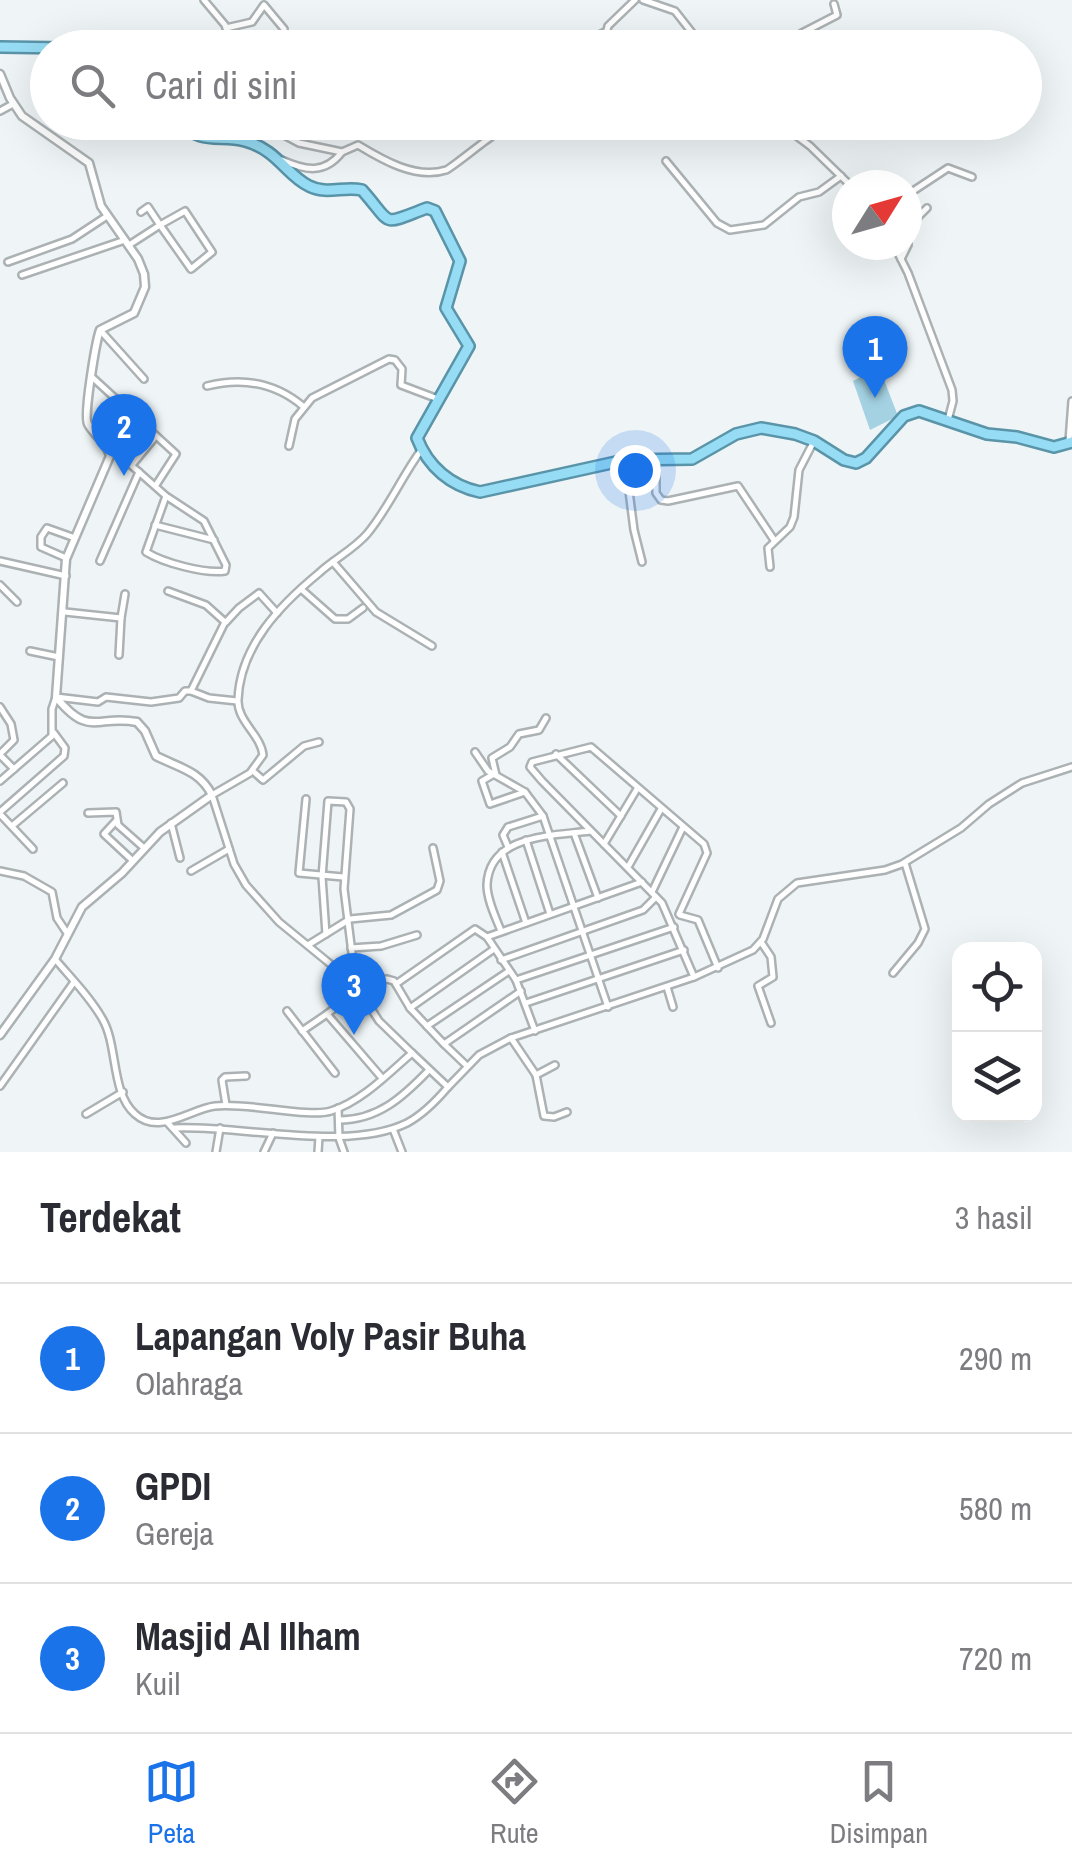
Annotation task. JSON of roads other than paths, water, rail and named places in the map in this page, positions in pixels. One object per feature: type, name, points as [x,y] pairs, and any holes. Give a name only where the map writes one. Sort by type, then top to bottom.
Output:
[{"type":"highway","points":[[0,47],[30,47]]},
{"type":"highway","points":[[228,140],[243,141],[279,158],[311,187],[328,192],[362,190],[378,214],[387,220],[395,222],[427,208],[435,211],[460,261],[446,301],[447,311],[469,344],[418,438],[422,449],[447,479],[480,492],[625,460],[692,459],[736,434],[756,428],[781,430],[814,441],[856,463],[866,458],[904,416],[926,412],[987,434],[1054,446],[1070,443]]},
{"type":"street","points":[[204,0],[226,28],[252,22],[264,6],[284,28]]},
{"type":"street","points":[[606,30],[635,0]]},
{"type":"street","points":[[648,1],[669,8],[691,30]]},
{"type":"street","points":[[215,11],[220,2]]},
{"type":"street","points":[[806,30],[835,17],[838,13],[834,4]]},
{"type":"street","points":[[0,74],[13,104],[30,123]]},
{"type":"street","points":[[0,111],[13,104]]},
{"type":"street","points":[[56,140],[84,157],[94,174],[106,216],[141,264],[146,280],[140,304],[130,318],[100,330]]},
{"type":"street","points":[[292,140],[342,152]]},
{"type":"street","points":[[279,158],[310,170],[328,165],[342,152],[358,145],[380,160],[400,166],[447,170],[485,140]]},
{"type":"street","points":[[801,140],[833,170]]},
{"type":"street","points":[[666,161],[717,223],[730,230],[766,224],[800,197],[819,192],[832,182]]},
{"type":"street","points":[[922,186],[948,168],[972,176]]},
{"type":"street","points":[[22,275],[127,243],[160,225],[185,211],[212,252],[190,268],[160,225],[148,207],[141,212]]},
{"type":"street","points":[[922,214],[928,208]]},
{"type":"street","points":[[8,262],[72,239],[106,216]]},
{"type":"street","points":[[902,260],[952,390],[948,420]]},
{"type":"street","points":[[100,330],[85,415],[87,424],[166,496],[204,521],[226,571],[221,573],[148,553],[146,548],[166,496]]},
{"type":"street","points":[[100,330],[144,379]]},
{"type":"street","points":[[289,446],[294,419],[304,407],[326,389],[390,359],[402,369],[400,385],[438,399]]},
{"type":"street","points":[[93,378],[176,454],[156,486]]},
{"type":"street","points":[[207,386],[274,386],[304,407]]},
{"type":"street","points":[[1070,443],[1072,401]]},
{"type":"street","points":[[106,443],[132,414]]},
{"type":"street","points":[[132,465],[156,436]]},
{"type":"street","points":[[770,566],[767,552],[790,527],[799,470],[814,441]]},
{"type":"street","points":[[33,849],[0,813],[64,756],[65,748],[53,731],[51,720],[66,558],[110,456],[106,443]]},
{"type":"street","points":[[0,1035],[55,959],[82,908],[171,823],[252,771],[262,760],[263,750],[238,701],[248,660],[264,628],[301,589],[369,532],[422,449]]},
{"type":"street","points":[[625,460],[642,562]]},
{"type":"street","points":[[656,460],[656,493],[661,500],[738,486],[774,540]]},
{"type":"street","points":[[100,561],[139,472]]},
{"type":"street","points":[[154,526],[214,540]]},
{"type":"street","points":[[66,558],[41,548],[41,537],[48,528],[75,538]]},
{"type":"street","points":[[0,561],[66,576]]},
{"type":"street","points":[[333,562],[376,612],[432,646]]},
{"type":"street","points":[[0,585],[17,602]]},
{"type":"street","points":[[301,589],[335,619],[345,620],[363,608]]},
{"type":"street","points":[[168,591],[206,605],[225,623]]},
{"type":"street","points":[[190,691],[225,623],[237,610],[260,592],[276,613]]},
{"type":"street","points":[[119,655],[125,594]]},
{"type":"street","points":[[64,612],[122,618]]},
{"type":"street","points":[[30,651],[59,658]]},
{"type":"street","points":[[56,696],[97,702],[106,697],[151,702],[179,698],[184,690],[238,701]]},
{"type":"street","points":[[56,696],[66,709],[87,722],[136,722],[145,731],[156,756],[188,768],[206,782],[229,849],[256,898],[357,987],[379,1020],[448,1087]]},
{"type":"street","points":[[0,707],[11,724],[14,740],[0,755],[14,769]]},
{"type":"street","points":[[495,775],[492,758],[510,747],[519,734],[539,730],[546,718]]},
{"type":"street","points":[[0,781],[48,740],[53,731]]},
{"type":"street","points":[[252,771],[263,780],[304,746],[319,742]]},
{"type":"street","points":[[678,914],[707,850],[592,748],[534,760],[530,767],[654,894],[668,914],[694,978]]},
{"type":"street","points":[[475,752],[484,767],[525,792],[543,816],[608,1006]]},
{"type":"street","points":[[556,754],[621,816]]},
{"type":"street","points":[[174,1128],[339,1138],[393,1130],[412,1120],[486,1050],[511,1038],[694,978],[753,950],[761,942],[778,899],[797,882],[886,870],[905,863],[1022,783],[1072,767]]},
{"type":"street","points":[[495,775],[482,781],[490,804],[525,792]]},
{"type":"street","points":[[12,826],[63,783]]},
{"type":"street","points":[[604,844],[637,788]]},
{"type":"street","points":[[306,799],[298,871],[343,878]]},
{"type":"street","points":[[326,934],[322,877],[328,802],[346,802],[350,808],[343,878],[357,987]]},
{"type":"street","points":[[628,868],[661,809]]},
{"type":"street","points":[[88,813],[115,812],[118,826],[144,848]]},
{"type":"street","points":[[526,923],[503,835],[508,827],[543,816]]},
{"type":"street","points":[[118,818],[104,834],[133,861]]},
{"type":"street","points":[[171,823],[180,858]]},
{"type":"street","points":[[501,960],[643,910],[683,827]]},
{"type":"street","points":[[500,932],[487,886],[494,863],[505,850],[526,840],[590,830]]},
{"type":"street","points":[[574,833],[598,898]]},
{"type":"street","points":[[526,840],[550,914]]},
{"type":"street","points":[[307,946],[346,921],[391,915],[437,890],[440,881],[432,848]]},
{"type":"street","points":[[191,872],[229,849]]},
{"type":"street","points":[[894,973],[918,943],[924,928],[905,863]]},
{"type":"street","points":[[0,871],[24,876],[52,892],[56,918],[66,933]]},
{"type":"street","points":[[488,937],[642,882]]},
{"type":"street","points":[[668,914],[698,920],[718,968]]},
{"type":"street","points":[[516,980],[674,927]]},
{"type":"street","points":[[396,984],[475,929],[488,937],[516,980],[535,1031]]},
{"type":"street","points":[[351,948],[381,946],[417,935]]},
{"type":"street","points":[[761,942],[770,957],[773,977],[758,986],[771,1023]]},
{"type":"street","points":[[410,1008],[494,949]]},
{"type":"street","points":[[526,1004],[684,950]]},
{"type":"street","points":[[55,959],[103,1020],[123,1092],[133,1113],[152,1122],[167,1122],[212,1106],[255,1104],[320,1113],[338,1108],[412,1053]]},
{"type":"street","points":[[427,1026],[509,971]]},
{"type":"street","points":[[302,1031],[357,987],[386,979],[396,984],[410,1008],[467,1066]]},
{"type":"street","points":[[0,1086],[74,982]]},
{"type":"street","points":[[667,987],[673,1007]]},
{"type":"street","points":[[444,1044],[521,991]]},
{"type":"street","points":[[287,1011],[336,1072]]},
{"type":"street","points":[[327,1014],[382,1078]]},
{"type":"street","points":[[511,1038],[536,1075],[544,1116],[566,1112]]},
{"type":"street","points":[[536,1075],[555,1065]]},
{"type":"street","points":[[339,1120],[358,1120],[378,1113],[430,1070]]},
{"type":"street","points":[[226,1106],[222,1080],[246,1076]]},
{"type":"street","points":[[86,1114],[123,1092]]},
{"type":"street","points":[[338,1108],[339,1138],[344,1152]]},
{"type":"street","points":[[167,1122],[186,1143]]},
{"type":"street","points":[[216,1152],[220,1128]]},
{"type":"street","points":[[393,1130],[402,1152]]},
{"type":"street","points":[[264,1152],[273,1133]]},
{"type":"street","points":[[318,1152],[319,1137]]},
{"type":"place","name":"Lapangan Voly Pasir Buha","points":[[875,398]]},
{"type":"place","name":"GPDI","points":[[124,476]]},
{"type":"place","name":"Masjid Al Ilham","points":[[354,1035]]}]
